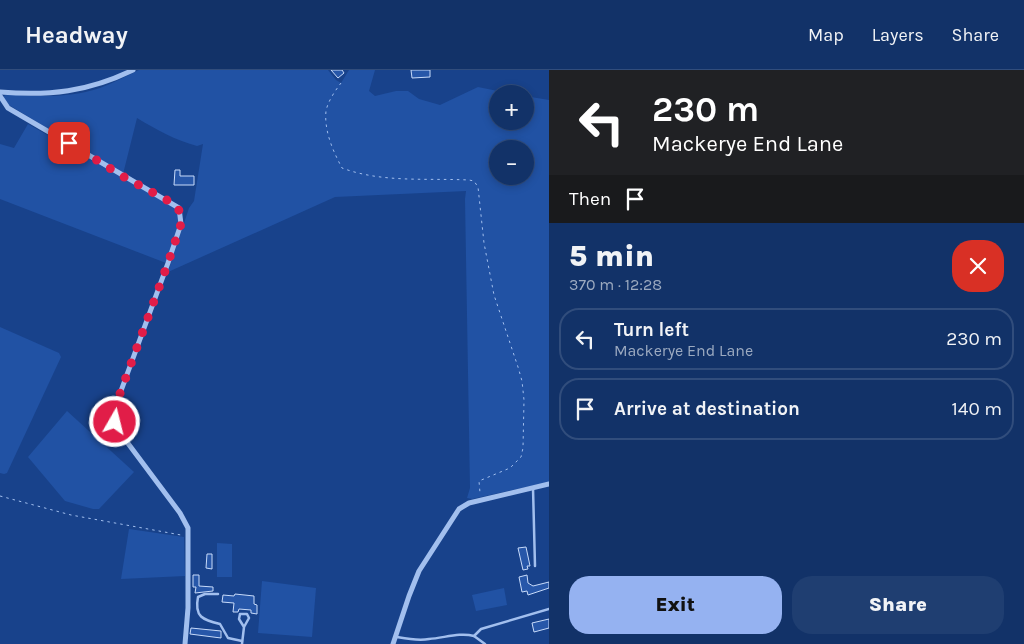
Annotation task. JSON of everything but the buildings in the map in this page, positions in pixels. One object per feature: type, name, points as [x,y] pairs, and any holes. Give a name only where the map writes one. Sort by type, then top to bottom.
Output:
[{"type":"street","points":[[133,70],[117,78],[80,89],[47,94],[0,94],[8,108],[179,208],[181,224],[118,399],[115,422],[118,430],[180,513],[188,528],[188,608],[185,644]]},
{"type":"street","points":[[393,644],[419,571],[460,509],[469,503],[549,484]]},
{"type":"lane","points":[[533,488],[535,566]]},
{"type":"lane","points":[[218,594],[205,594],[198,597],[196,604],[199,614],[204,620],[220,624],[228,638],[242,642],[244,628],[249,618],[247,614],[243,613],[240,614],[239,619],[244,628]]},
{"type":"lane","points":[[474,636],[481,629],[549,609]]},
{"type":"lane","points":[[395,636],[412,640],[428,640],[459,634],[474,636],[485,644]]},
{"type":"path","points":[[341,83],[332,95],[326,110],[327,130],[335,155],[342,168],[359,175],[469,180],[474,181],[478,187],[484,242],[494,295],[518,367],[524,400],[521,458],[510,468],[480,481],[481,500]]},
{"type":"path","points":[[0,496],[71,515],[183,535],[189,538]]},
{"type":"shaded area","points":[[139,70],[328,70],[341,83],[349,70],[375,70],[369,91],[375,96],[396,91],[408,91],[419,99],[440,105],[478,87],[489,89],[489,130],[534,130],[534,98],[549,100],[549,482],[472,499],[467,498],[470,488],[466,191],[335,197],[168,272],[189,208],[194,201],[203,144],[197,146],[181,141],[137,118],[123,174],[9,105],[4,99],[4,96],[7,94],[54,96],[77,94],[105,86]]},
{"type":"shaded area","points":[[28,124],[176,208],[179,221],[178,228],[166,263],[0,199],[0,144],[14,148]]},
{"type":"shaded area","points":[[0,327],[59,353],[61,357],[7,473],[4,474],[0,473]]},
{"type":"shaded area","points":[[67,411],[134,472],[99,509],[65,501],[28,457]]},
{"type":"shaded area","points":[[129,529],[184,537],[185,576],[121,579]]},
{"type":"shaded area","points":[[217,543],[232,544],[232,577],[217,577]]},
{"type":"shaded area","points":[[262,581],[316,588],[312,637],[258,633]]},
{"type":"shaded area","points":[[504,588],[507,605],[476,611],[472,595]]},
{"type":"route","points":[[69,143],[124,177],[176,205],[181,214],[181,224],[168,263],[118,399],[115,422]]}]
